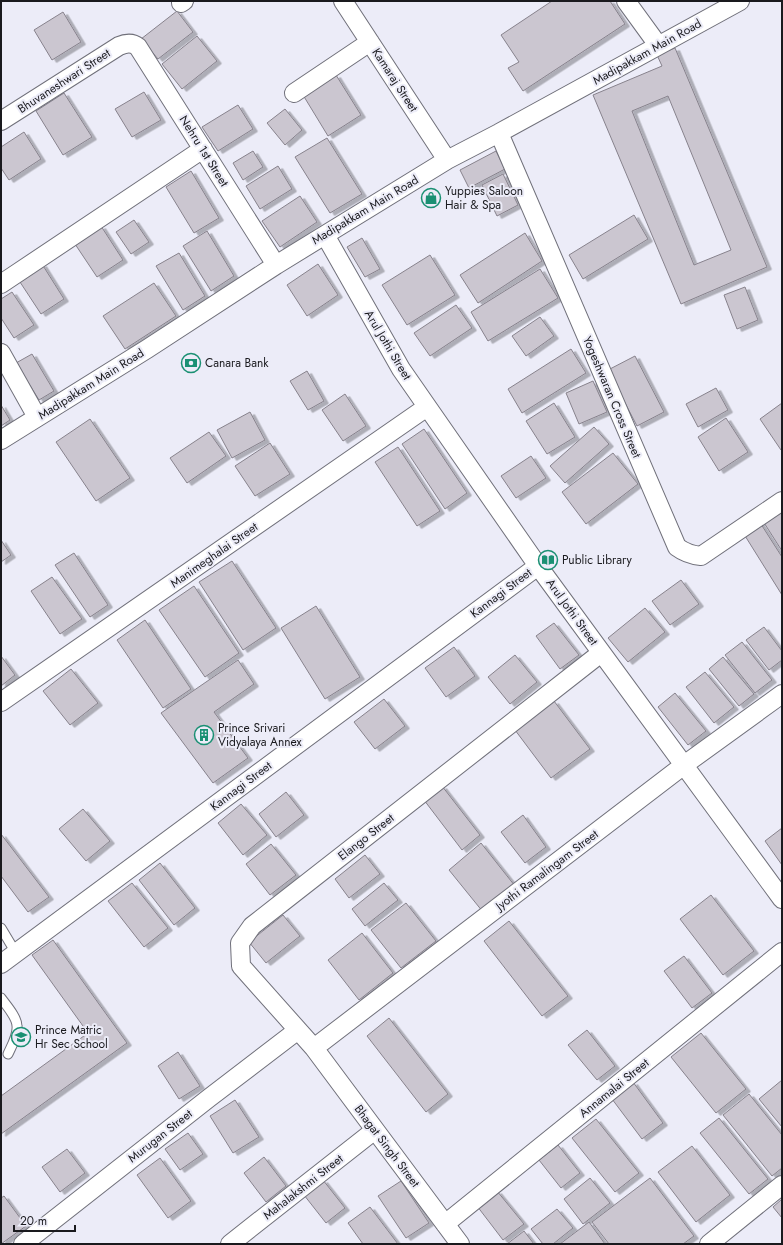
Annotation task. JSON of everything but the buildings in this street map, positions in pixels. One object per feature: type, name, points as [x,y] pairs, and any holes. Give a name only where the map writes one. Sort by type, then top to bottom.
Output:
[{"type":"street","name":"Kamaraj Street","points":[[343,1],[447,160]]},
{"type":"street","points":[[626,1],[658,45]]},
{"type":"street","name":"Madipakkam Main Road","points":[[1,440],[147,349],[325,234],[447,160],[740,1]]},
{"type":"street","points":[[294,93],[370,42]]},
{"type":"street","name":"Bhuvaneshwari Street","points":[[1,121],[119,46],[128,43]]},
{"type":"street","name":"Nehru 1st Street","points":[[128,43],[134,44],[138,47],[276,265]]},
{"type":"street","name":"Yogeshwaran Cross Street","points":[[499,133],[677,547],[685,553],[701,556],[782,501]]},
{"type":"street","points":[[1,284],[203,149]]},
{"type":"street","name":"Arul Jothi Street","points":[[325,234],[401,369],[427,407],[538,566],[782,899]]},
{"type":"street","points":[[1,353],[37,417]]},
{"type":"street","name":"Manimeghalai Street","points":[[1,702],[427,407]]},
{"type":"street","name":"Kannagi Street","points":[[1,964],[538,566]]},
{"type":"street","name":"Elango Street","points":[[314,1048],[241,966],[240,943],[252,926],[601,653]]},
{"type":"street","name":"Jyothi Ramalingam Street","points":[[314,1048],[684,765],[782,694]]},
{"type":"street","name":"Annamalai Street","points":[[445,1224],[782,952]]},
{"type":"street","name":"Murugan Street","points":[[23,1244],[298,1030]]},
{"type":"street","name":"Bhagat Singh Street","points":[[314,1048],[459,1243]]},
{"type":"street","name":"Mahalakshmi Street","points":[[230,1244],[375,1130]]},
{"type":"street","points":[[709,1244],[782,1186]]},
{"type":"lane","points":[[1,928],[16,953]]},
{"type":"lane","points":[[1,998],[12,1013],[18,1025],[15,1040],[8,1054]]},
{"type":"place","name":"Yuppies Saloon Hair & Spa","points":[[431,198]]},
{"type":"place","name":"Canara Bank","points":[[191,363]]},
{"type":"place","name":"Public Library","points":[[548,560]]},
{"type":"place","name":"Prince Srivari Vidyalaya Annex","points":[[204,735]]},
{"type":"place","name":"Prince Matric Hr Sec School","points":[[21,1037]]}]
